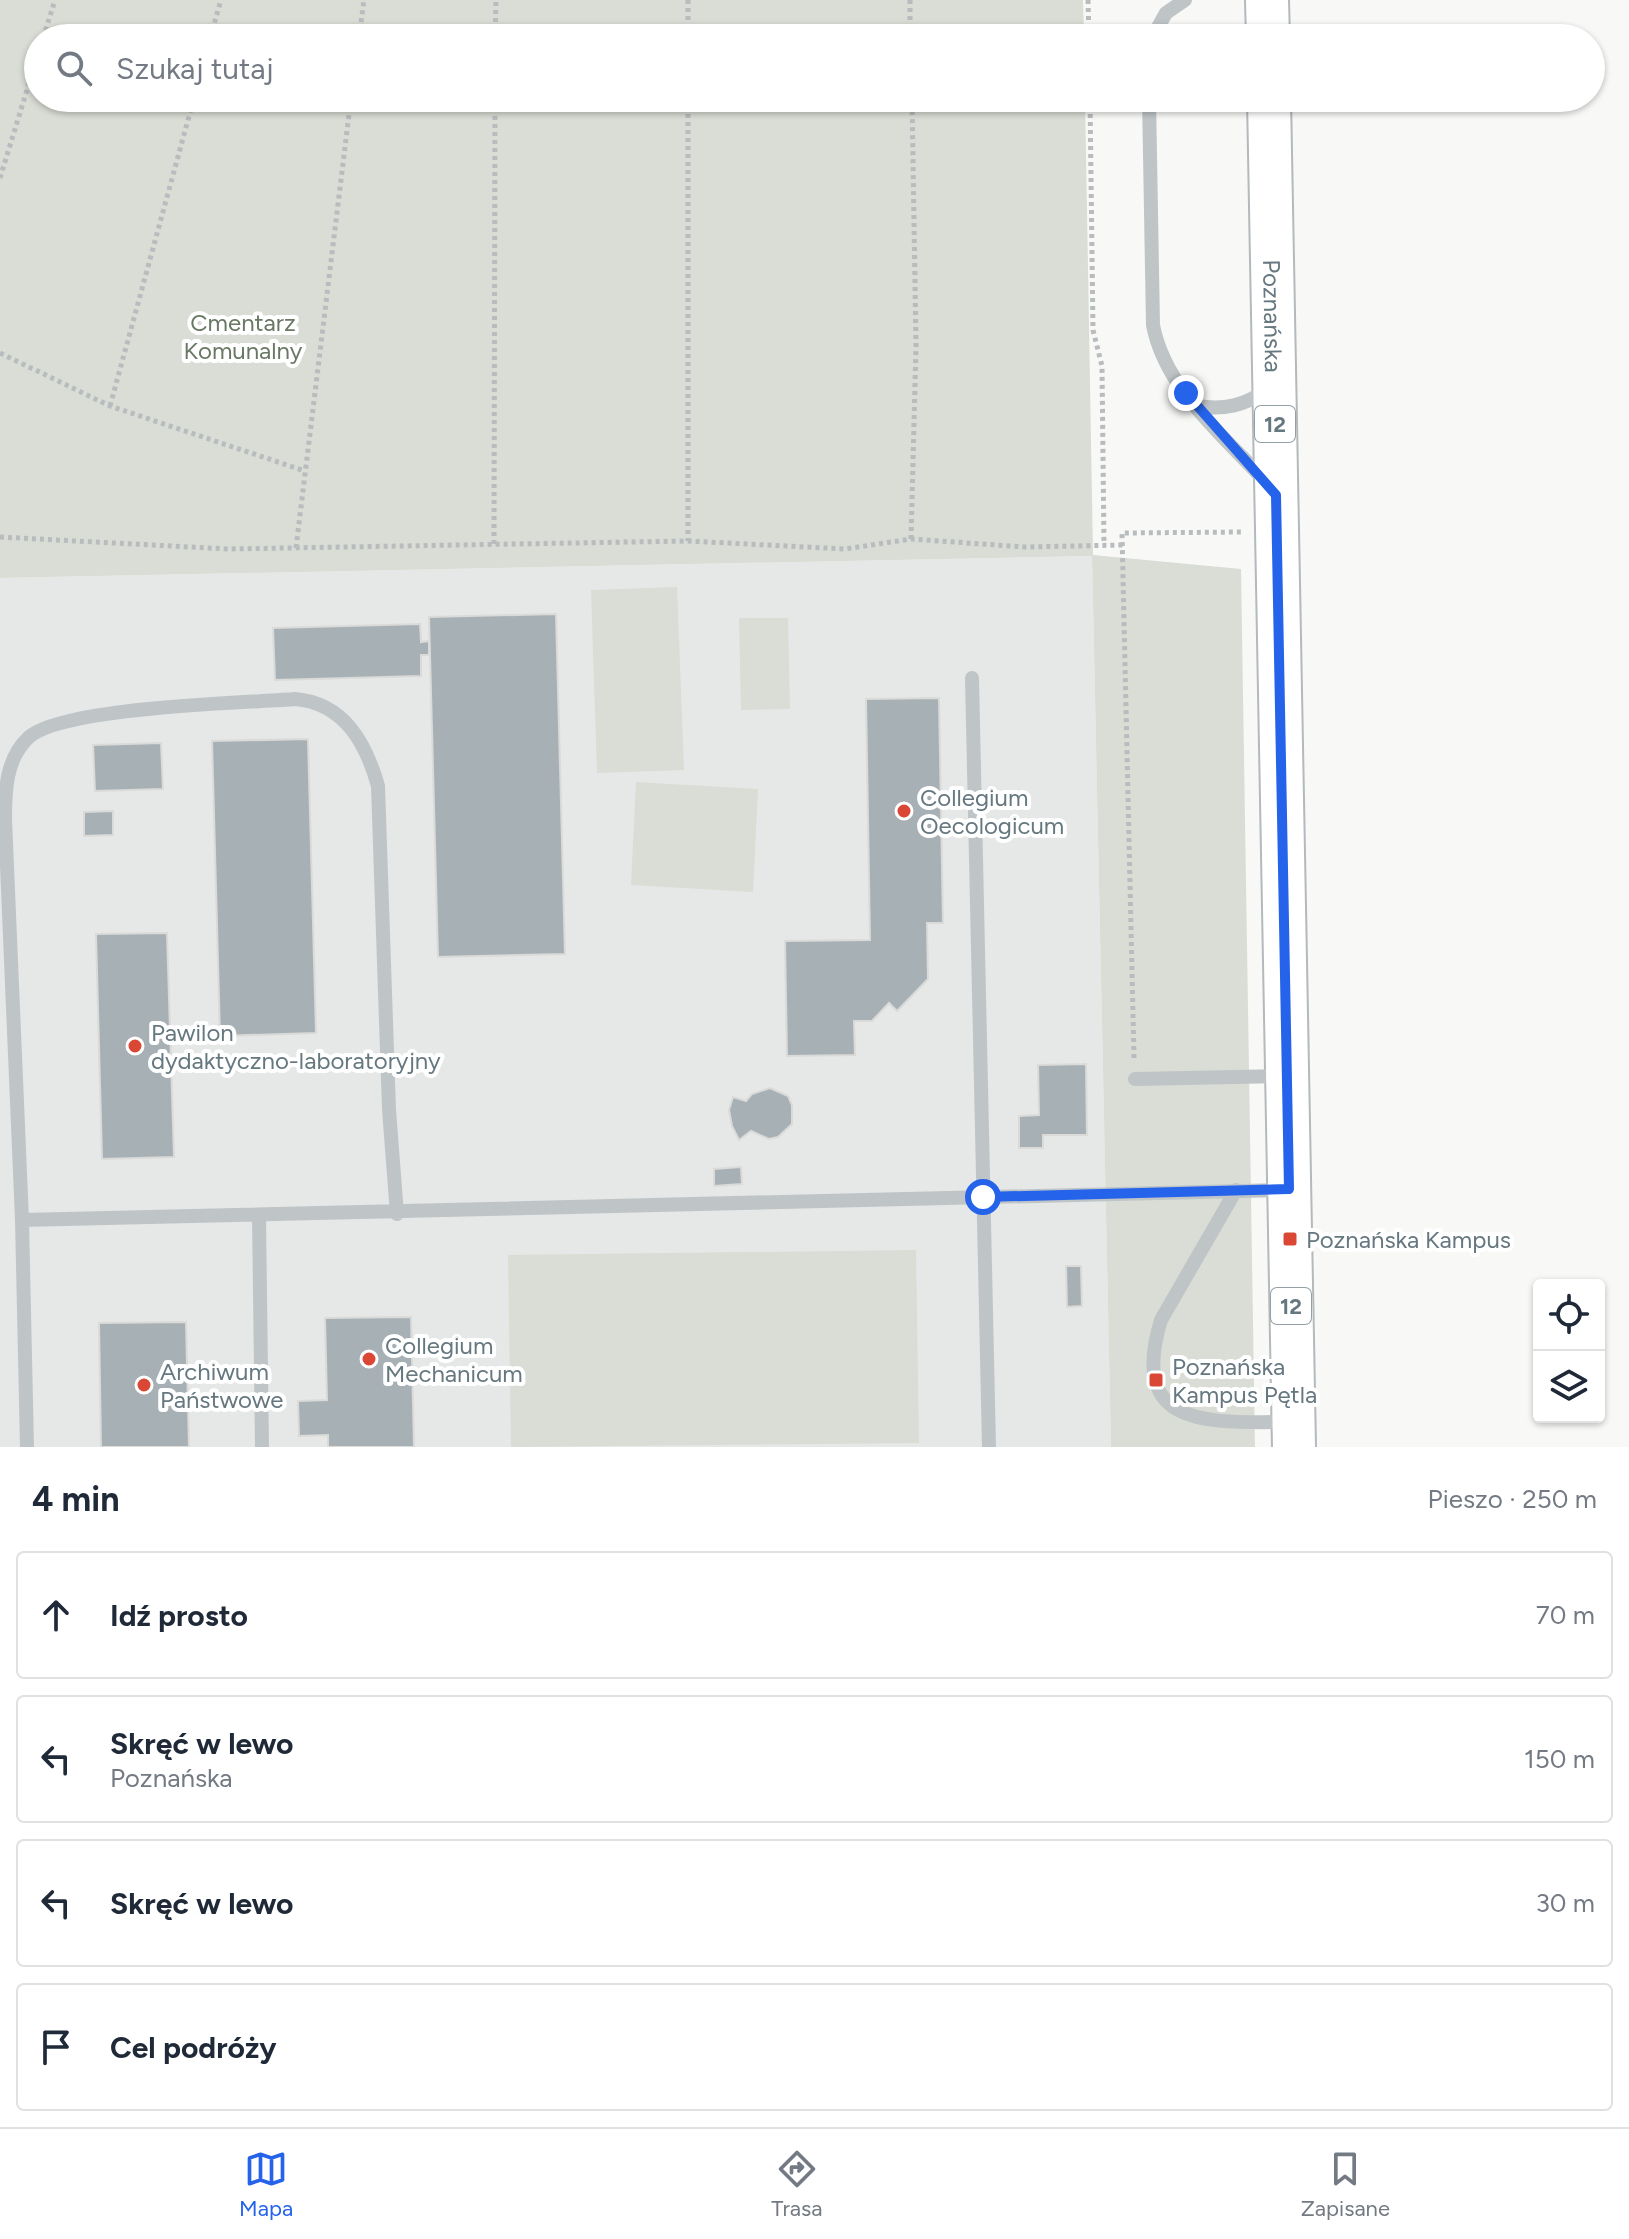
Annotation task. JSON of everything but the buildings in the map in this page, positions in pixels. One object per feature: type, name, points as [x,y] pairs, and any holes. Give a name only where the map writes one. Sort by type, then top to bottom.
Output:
[{"type":"main road","name":"Poznańska","points":[[1269,112],[1294,1434]]},
{"type":"lane","points":[[1160,24],[1166,13],[1185,0]]},
{"type":"lane","points":[[1149,112],[1153,325],[1164,364],[1277,513]]},
{"type":"lane","points":[[1197,406],[1219,409],[1239,405],[1274,384]]},
{"type":"lane","points":[[972,678],[989,1447]]},
{"type":"lane","points":[[27,1447],[22,1220],[5,819],[9,772],[16,754],[41,728],[79,717],[295,699],[323,705],[349,724],[372,764],[378,786],[389,1110],[397,1214]]},
{"type":"lane","points":[[1135,1079],[1287,1076]]},
{"type":"lane","points":[[22,1220],[397,1214],[1289,1189]]},
{"type":"lane","points":[[1236,1190],[1161,1320],[1155,1341],[1156,1380],[1171,1406],[1201,1420],[1294,1434]]},
{"type":"lane","points":[[259,1217],[262,1447]]},
{"type":"path","points":[[47,24],[55,0]]},
{"type":"path","points":[[214,24],[221,0]]},
{"type":"path","points":[[361,24],[364,0]]},
{"type":"path","points":[[495,24],[496,0]]},
{"type":"path","points":[[688,0],[688,24]]},
{"type":"path","points":[[910,0],[910,24]]},
{"type":"path","points":[[1088,0],[1089,24]]},
{"type":"path","points":[[0,178],[24,100]]},
{"type":"path","points":[[110,406],[190,112]]},
{"type":"path","points":[[296,548],[349,112]]},
{"type":"path","points":[[494,544],[495,112]]},
{"type":"path","points":[[688,112],[688,541]]},
{"type":"path","points":[[911,539],[916,346],[912,112]]},
{"type":"path","points":[[1090,112],[1093,330],[1102,366],[1104,545]]},
{"type":"path","points":[[0,353],[110,406],[305,471]]},
{"type":"path","points":[[1135,1079],[1122,533],[1277,513]]},
{"type":"path","points":[[0,537],[228,549],[688,541],[845,549],[911,539],[1025,547],[1123,545]]},
{"type":"shaded area","points":[[1092,556],[1111,1447],[0,1447],[0,578]]},
{"type":"green space","name":"Cmentarz Komunalny","points":[[0,0],[1083,0],[1084,24],[24,24],[24,112],[1085,112],[1093,555],[1241,569],[1255,1447],[1111,1447],[1092,556],[0,578]]},
{"type":"green space","points":[[677,587],[684,770],[597,773],[591,590]]},
{"type":"green space","points":[[739,618],[788,618],[790,709],[741,710]]},
{"type":"green space","points":[[636,782],[758,789],[753,892],[631,885]]},
{"type":"green space","points":[[916,1250],[919,1443],[511,1447],[508,1255]]},
{"type":"place","name":"Collegium Oecologicum","points":[[904,811]]},
{"type":"place","name":"Pawilon dydaktyczno-laboratoryjny","points":[[135,1046]]},
{"type":"place","name":"Poznańska Kampus","points":[[1290,1239]]},
{"type":"place","name":"Collegium Mechanicum","points":[[369,1359]]},
{"type":"place","name":"Poznańska Kampus Pętla","points":[[1156,1380]]},
{"type":"place","name":"Archiwum Państwowe","points":[[144,1385]]},
{"type":"route","points":[[983,1197],[1289,1189],[1276,495],[1186,393]]}]
